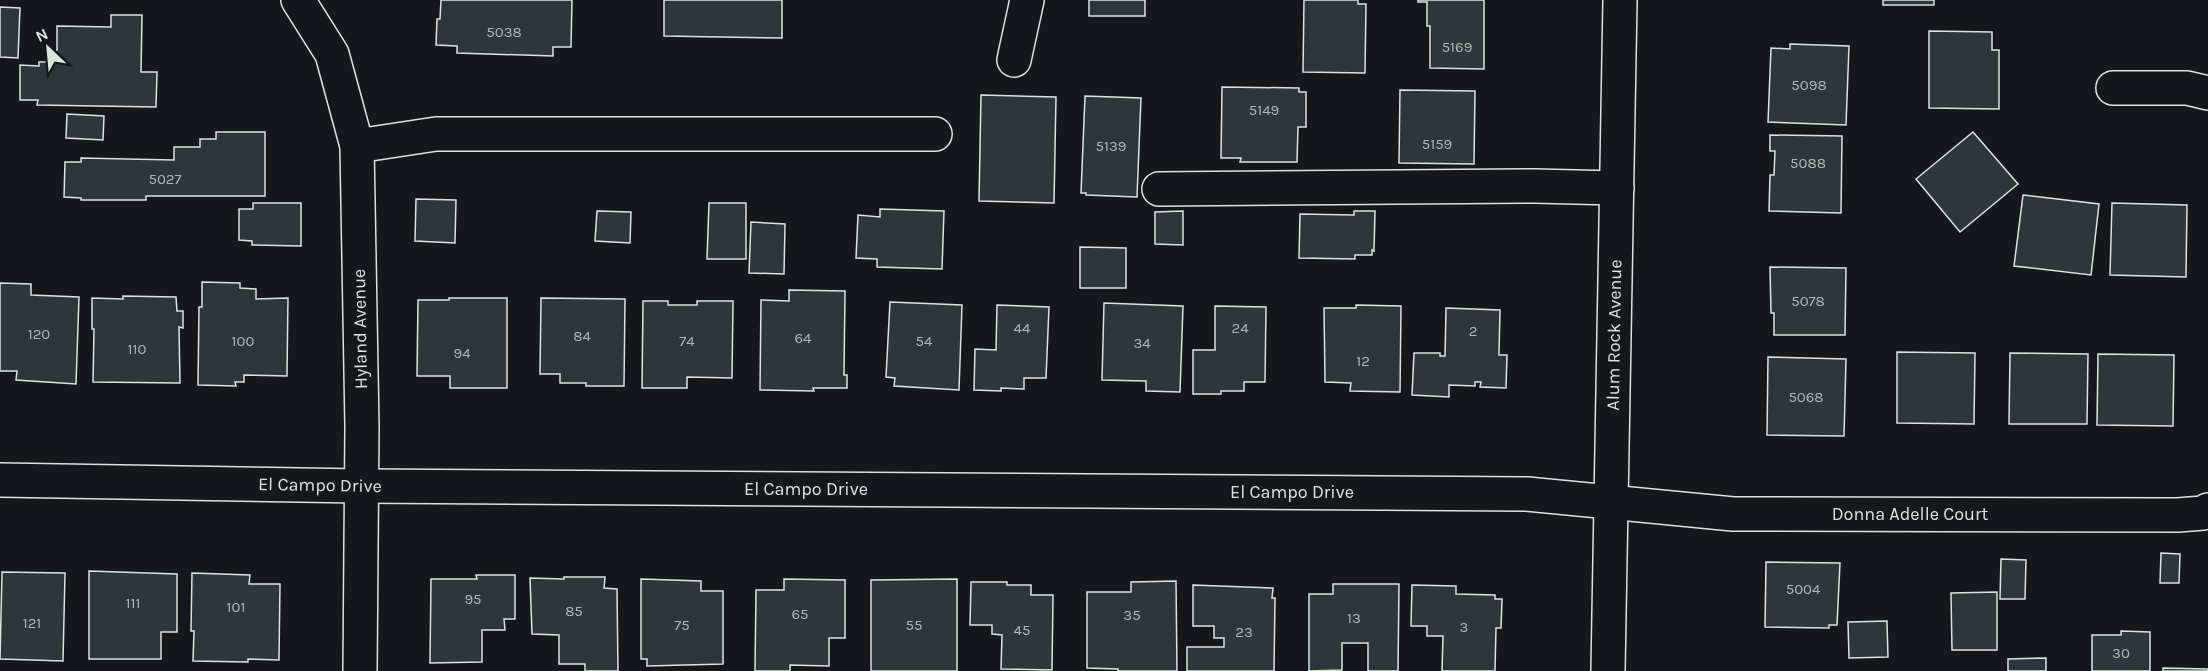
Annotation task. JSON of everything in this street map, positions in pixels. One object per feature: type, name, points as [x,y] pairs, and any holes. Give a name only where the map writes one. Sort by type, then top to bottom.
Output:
[{"type":"street","name":"Hyland Avenue","points":[[298,0],[332,54],[357,146],[362,416],[360,671]]},
{"type":"street","points":[[1014,60],[1027,0]]},
{"type":"street","name":"Alum Rock Avenue","points":[[1608,671],[1620,0]]},
{"type":"street","points":[[2113,88],[2187,88],[2208,93]]},
{"type":"street","points":[[357,146],[436,134],[935,134]]},
{"type":"street","points":[[1159,189],[1522,186],[1617,188]]},
{"type":"street","name":"El Campo Drive","points":[[0,480],[361,486],[1527,494],[1611,502]]},
{"type":"street","name":"Donna Adelle Court","points":[[1611,502],[1733,514],[2178,515],[2203,513],[2208,510]]},
{"type":"building","points":[[441,0],[572,0],[571,47],[553,47],[553,56],[457,53],[457,46],[436,45],[437,19],[440,19]]},
{"type":"building","points":[[664,0],[782,0],[782,38],[664,36]]},
{"type":"building","points":[[1089,0],[1145,0],[1145,16],[1089,16]]},
{"type":"building","points":[[1304,0],[1358,0],[1358,4],[1366,4],[1365,73],[1303,72]]},
{"type":"building","points":[[1418,0],[1484,0],[1484,69],[1430,68],[1430,26],[1427,26],[1427,2],[1418,2]]},
{"type":"building","points":[[1883,0],[1934,0],[1934,5],[1883,5]]},
{"type":"building","points":[[0,7],[20,8],[18,58],[0,57]]},
{"type":"building","points":[[111,15],[142,15],[141,72],[157,72],[156,107],[37,105],[38,100],[20,100],[20,65],[39,66],[39,62],[46,62],[57,50],[57,26],[111,27]]},
{"type":"building","points":[[1929,31],[1992,32],[1992,50],[1999,50],[1999,109],[1929,108]]},
{"type":"building","points":[[1790,44],[1849,46],[1846,125],[1768,122],[1771,48],[1790,49]]},
{"type":"building","points":[[1222,87],[1299,88],[1299,92],[1306,92],[1306,127],[1298,127],[1297,162],[1240,162],[1241,158],[1221,158]]},
{"type":"building","points":[[1400,90],[1475,91],[1474,164],[1399,163]]},
{"type":"building","points":[[981,95],[1056,97],[1054,203],[979,201]]},
{"type":"building","points":[[1085,96],[1141,98],[1137,197],[1081,193]]},
{"type":"building","points":[[67,114],[104,116],[103,140],[66,138]]},
{"type":"building","points":[[216,132],[265,132],[265,196],[146,196],[146,200],[81,200],[81,198],[64,197],[65,162],[81,162],[81,158],[174,160],[174,147],[200,147],[200,139],[216,139]]},
{"type":"building","points":[[1973,132],[2018,184],[1960,232],[1916,179]]},
{"type":"building","points":[[1770,135],[1842,136],[1841,213],[1769,211],[1770,175],[1774,175],[1775,151],[1770,151]]},
{"type":"building","points":[[2023,195],[2099,204],[2091,275],[2014,266]]},
{"type":"building","points":[[416,199],[456,200],[455,243],[415,241]]},
{"type":"building","points":[[253,203],[301,203],[301,246],[252,245],[252,241],[239,240],[239,209],[253,209]]},
{"type":"building","points":[[709,203],[746,203],[746,259],[707,259]]},
{"type":"building","points":[[2112,203],[2187,205],[2186,277],[2110,275]]},
{"type":"building","points":[[880,209],[944,211],[942,269],[877,267],[877,259],[856,258],[858,215],[880,217]]},
{"type":"building","points":[[597,211],[631,212],[630,243],[595,241]]},
{"type":"building","points":[[1183,211],[1183,245],[1155,244],[1155,212]]},
{"type":"building","points":[[1354,211],[1375,211],[1372,255],[1355,255],[1355,259],[1299,258],[1300,214],[1354,215]]},
{"type":"building","points":[[751,222],[785,224],[784,274],[749,273]]},
{"type":"building","points":[[1080,247],[1126,248],[1126,288],[1080,288]]},
{"type":"building","points":[[1770,267],[1846,268],[1845,335],[1774,335]]},
{"type":"building","points":[[202,282],[240,283],[240,288],[256,289],[256,299],[288,298],[287,376],[244,375],[244,382],[235,382],[236,386],[198,385],[199,307],[202,307]]},
{"type":"building","points":[[0,283],[31,284],[31,295],[79,297],[76,384],[16,380],[17,371],[0,371]]},
{"type":"building","points":[[789,290],[845,291],[844,375],[847,375],[847,388],[813,388],[814,391],[760,390],[761,300],[789,301]]},
{"type":"building","points":[[123,296],[176,297],[177,311],[183,311],[183,328],[179,327],[180,383],[93,382],[92,298],[123,299]]},
{"type":"building","points":[[449,298],[507,298],[507,388],[450,388],[450,376],[417,376],[418,300],[449,300]]},
{"type":"building","points":[[541,298],[625,299],[624,386],[560,383],[560,374],[540,374]]},
{"type":"building","points":[[643,301],[668,301],[668,305],[697,305],[697,301],[733,301],[732,378],[687,377],[687,388],[642,388]]},
{"type":"building","points":[[890,302],[962,305],[959,390],[894,386],[895,378],[886,377]]},
{"type":"building","points":[[1104,303],[1183,306],[1180,392],[1146,391],[1146,381],[1102,380]]},
{"type":"building","points":[[997,305],[1049,307],[1046,378],[1024,378],[1024,389],[974,390],[975,349],[996,350]]},
{"type":"building","points":[[1356,305],[1401,306],[1400,392],[1350,391],[1351,383],[1325,382],[1324,308],[1356,308]]},
{"type":"building","points":[[1215,306],[1266,307],[1265,382],[1244,382],[1244,391],[1193,394],[1193,350],[1215,350]]},
{"type":"building","points":[[1446,308],[1500,310],[1499,355],[1507,355],[1506,388],[1480,387],[1481,382],[1475,382],[1475,386],[1449,385],[1449,397],[1412,395],[1414,353],[1440,353],[1440,356],[1445,356]]},
{"type":"building","points":[[1897,352],[1975,353],[1974,424],[1897,423]]},
{"type":"building","points":[[2010,353],[2088,354],[2087,424],[2009,424]]},
{"type":"building","points":[[2098,354],[2174,355],[2173,426],[2097,425]]},
{"type":"building","points":[[1768,357],[1846,359],[1844,436],[1767,435]]},
{"type":"building","points":[[2161,553],[2180,554],[2179,583],[2160,583]]},
{"type":"building","points":[[2001,559],[2026,560],[2025,599],[2000,599]]},
{"type":"building","points":[[1766,562],[1840,563],[1837,625],[1829,625],[1829,628],[1765,627]]},
{"type":"building","points":[[89,571],[177,574],[177,632],[161,632],[161,659],[89,659]]},
{"type":"building","points":[[2,572],[65,573],[63,661],[0,659]]},
{"type":"building","points":[[192,573],[250,575],[249,584],[280,584],[279,660],[193,661]]},
{"type":"building","points":[[476,575],[515,575],[515,619],[504,619],[505,630],[482,630],[482,662],[430,663],[431,579],[477,579]]},
{"type":"building","points":[[564,577],[605,577],[604,588],[617,589],[618,671],[585,671],[585,664],[559,664],[559,635],[532,634],[530,578],[564,579]]},
{"type":"building","points":[[641,579],[701,581],[701,591],[723,591],[723,664],[647,666],[647,659],[641,659]]},
{"type":"building","points":[[784,579],[845,580],[845,638],[829,638],[829,666],[790,665],[790,671],[755,671],[756,590],[784,590]]},
{"type":"building","points":[[957,579],[957,671],[871,671],[871,580]]},
{"type":"building","points":[[1176,581],[1177,671],[1118,671],[1118,669],[1087,668],[1087,592],[1131,592],[1131,582]]},
{"type":"building","points":[[971,582],[1031,585],[1031,595],[1053,595],[1052,670],[1001,669],[1002,635],[992,634],[992,625],[970,625]]},
{"type":"building","points":[[1333,584],[1399,584],[1398,671],[1368,671],[1368,643],[1342,643],[1342,670],[1309,671],[1309,594],[1333,594]]},
{"type":"building","points":[[1193,585],[1273,588],[1272,598],[1275,598],[1274,671],[1187,671],[1187,647],[1224,647],[1224,638],[1214,638],[1214,626],[1193,626]]},
{"type":"building","points":[[1412,585],[1456,586],[1456,594],[1495,595],[1495,599],[1502,599],[1501,628],[1496,628],[1495,671],[1442,671],[1443,636],[1427,636],[1427,626],[1411,626]]},
{"type":"building","points":[[1997,592],[1997,650],[1952,650],[1951,593]]},
{"type":"building","points":[[1887,621],[1888,657],[1849,658],[1848,622]]},
{"type":"building","points":[[2121,631],[2150,632],[2150,671],[2092,671],[2092,635],[2121,635]]},
{"type":"building","points":[[2046,658],[2046,671],[2008,671],[2008,659]]},
{"type":"building","points":[[2163,668],[2208,669],[2208,671],[2163,671]]}]
